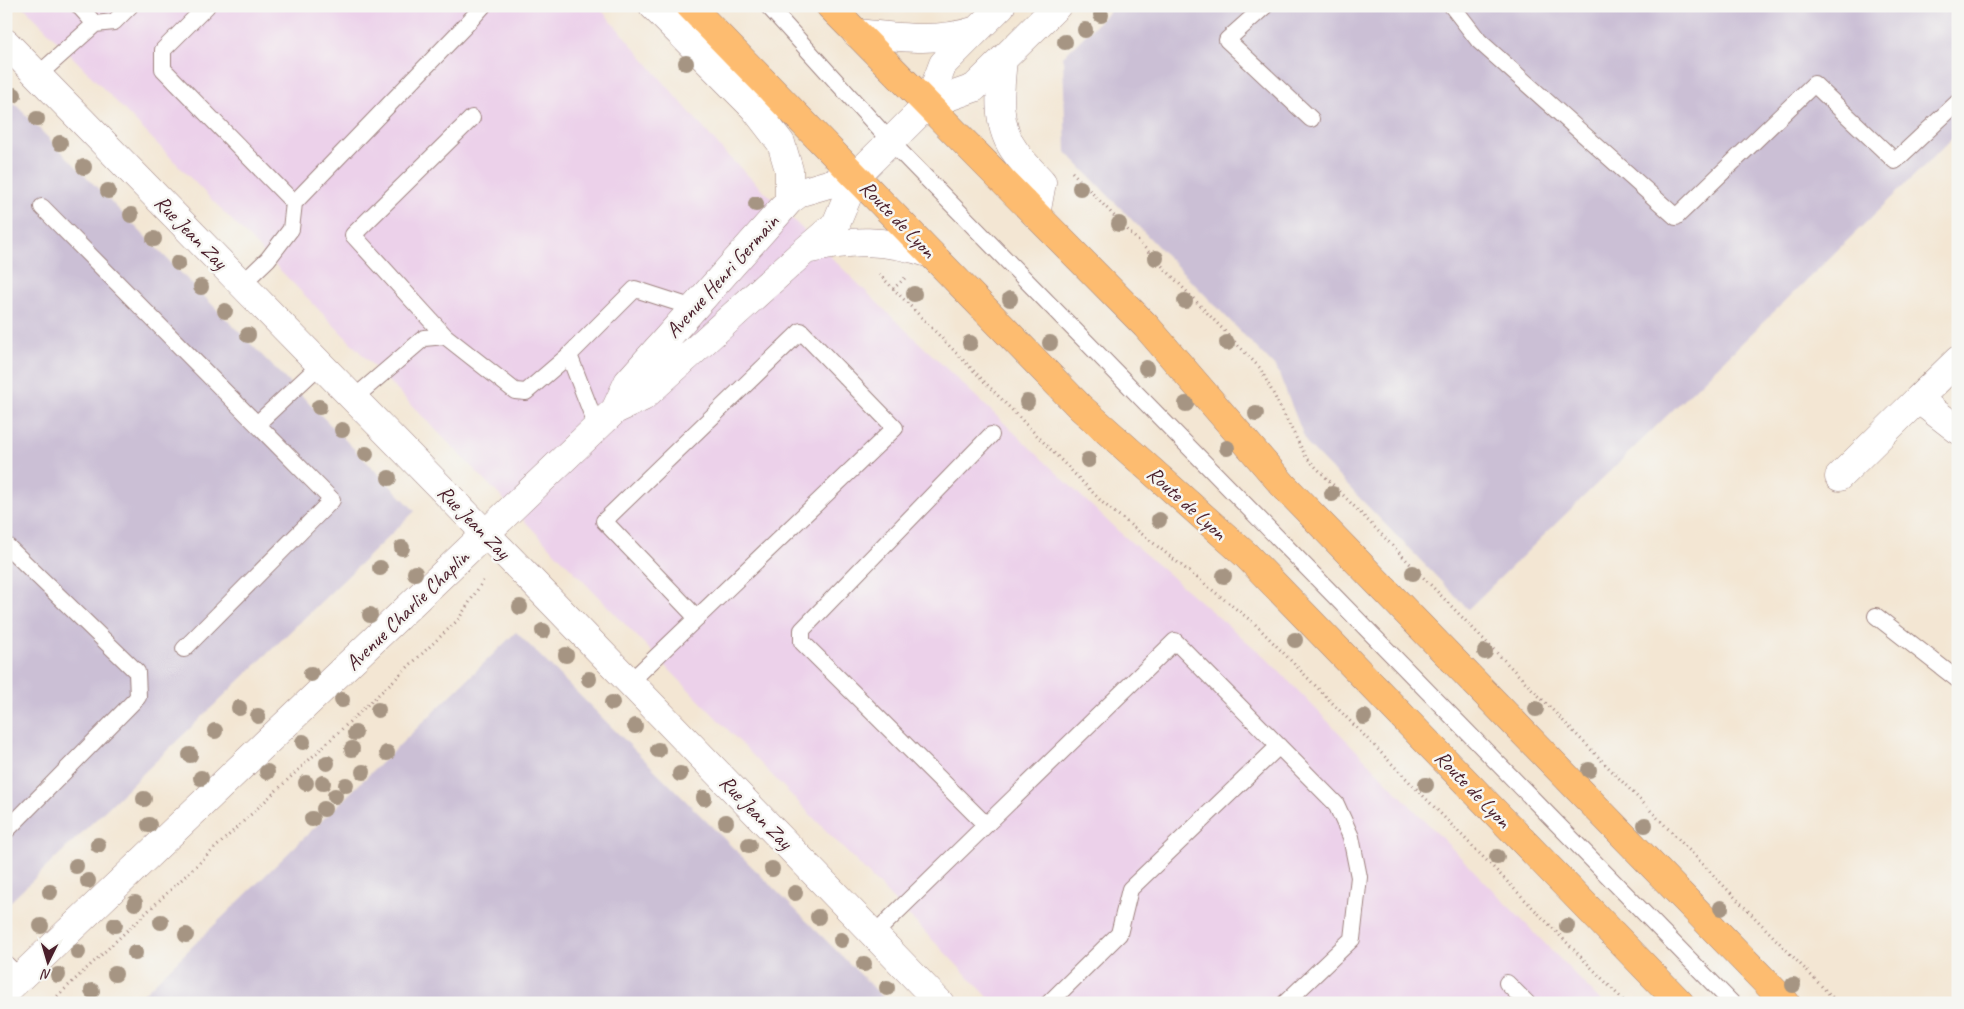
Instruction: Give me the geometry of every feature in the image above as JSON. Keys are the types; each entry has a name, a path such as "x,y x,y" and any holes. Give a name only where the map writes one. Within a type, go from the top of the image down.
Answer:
{"main road":[{"name":"Route de Lyon","path":"690,6 1080,407 1246,555 1680,1003"},
{"path":"830,6 1146,326 1283,484 1786,1003"}],"street":[{"path":"653,6 754,108 781,143 789,170 789,201"},
{"name":"Avenue Henri Germain","path":"486,534 606,419 643,397 836,224 856,176 928,104 943,64 1001,6"},
{"name":"Avenue Henri Germain","path":"928,104 974,88 1057,6"},
{"path":"856,33 920,39 962,35 977,30"},
{"name":"Rue Jean Zay","path":"6,43 354,398 940,1003"},
{"path":"1003,59 999,94 1002,127 1015,152 1042,182 1036,215"},
{"name":"Avenue Henri Germain","path":"606,419 628,382 789,201 800,192 856,176"},
{"path":"805,250 834,243 874,242 904,245 931,254"},
{"path":"1839,477 1958,360"},
{"path":"1918,399 1958,430"},
{"name":"Avenue Charlie Chaplin","path":"11,977 486,534"}],"lane":[{"path":"79,6 95,24"},
{"path":"38,76 95,24 114,22 130,6"},
{"path":"206,6 163,50 163,69 294,202"},
{"path":"242,284 268,259 291,229 294,202 466,26 483,6"},
{"path":"768,6 890,142 1732,1003"},
{"path":"1264,6 1227,40 1311,119"},
{"path":"1452,6 1479,41 1676,217 1814,84 1895,161 1958,102"},
{"path":"472,118 353,235 445,336 515,391 526,392 568,355 635,289 694,308"},
{"path":"42,206 332,500 184,649"},
{"path":"630,682 697,618 894,428 801,331 604,521 697,618"},
{"path":"354,398 424,338 445,336"},
{"path":"568,355 606,419"},
{"path":"257,424 320,364"},
{"path":"986,825 802,642 802,630 991,435"},
{"path":"6,545 137,672 138,697 6,831"},
{"path":"1876,616 1958,680"},
{"path":"874,934 1175,641 1336,804 1351,837 1359,877 1352,939 1285,1003"},
{"path":"1049,1003 1119,934 1130,889 1279,746"},
{"path":"1507,983 1527,1003"}],"path":[{"path":"1068,168 1260,368 1306,457 1838,1003"},
{"path":"852,243 893,290 1103,503 1255,624 1626,1003"},
{"name":"Avenue Charlie Chaplin","path":"50,1003 458,620 485,580 486,534"}],"shaded area":[{"path":"23,6 598,6 725,153 892,317 1117,530 1266,658 1603,1003 994,1003"},
{"path":"1115,6 1958,6 1958,133 1468,609 1307,444 1277,369 1066,152 1063,57"},
{"path":"6,95 415,511 6,906"},
{"path":"516,632 889,1003 134,1003"}]}
